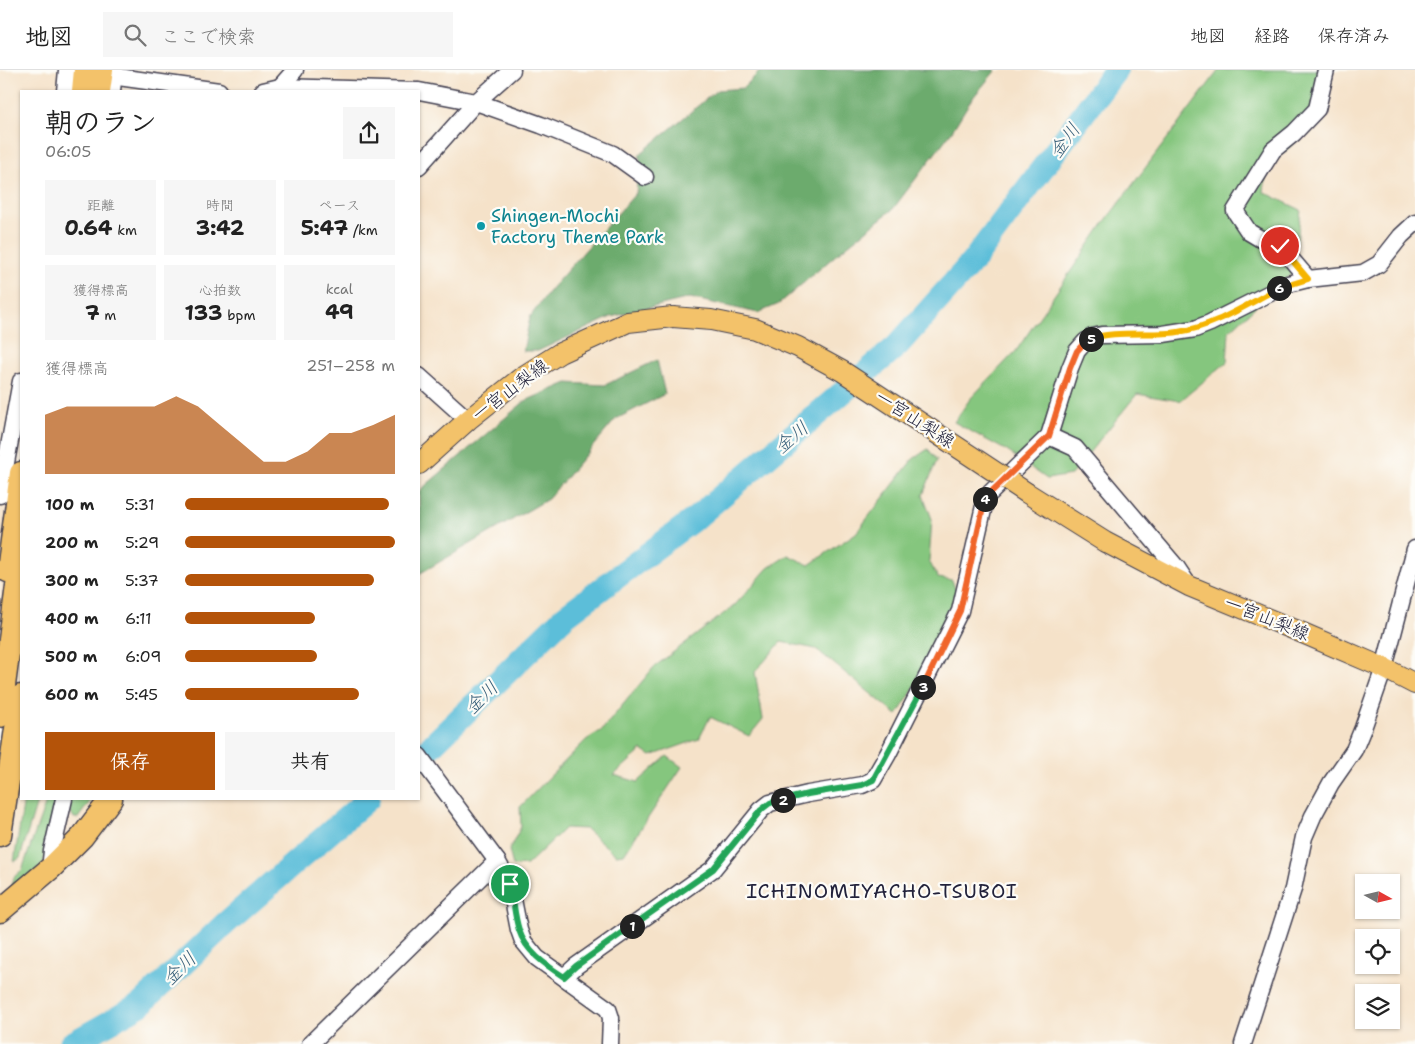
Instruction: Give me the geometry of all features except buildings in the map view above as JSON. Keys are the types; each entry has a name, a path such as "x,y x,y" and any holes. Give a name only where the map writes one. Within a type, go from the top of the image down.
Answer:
{"highway":[{"path":"0,601 7,577 20,480"},
{"path":"0,716 20,563"},
{"path":"0,835 20,703"},
{"path":"0,911 52,867 82,836 110,800"}],"main road":[{"name":"一宮山梨線","path":"420,463 468,420 522,377 560,353 628,322 673,317 711,320 755,329 798,347 842,371 1105,542 1189,586 1384,668 1415,684"}],"street":[{"path":"280,87 295,70"},
{"path":"420,165 476,102 512,70"},
{"path":"1308,279 1280,246 1249,232 1235,211 1273,150 1304,124 1317,109 1326,70"},
{"path":"67,90 94,77 210,90"},
{"path":"267,90 280,87 384,90"},
{"path":"420,91 476,102 613,154 645,177"},
{"path":"564,977 576,966 713,869 761,810 770,803 808,794 862,785 873,780 909,714 960,611 986,497 1049,436 1070,368 1077,351 1085,342 1102,335 1162,334 1195,328 1210,323 1279,288 1308,279 1363,273 1379,264 1401,236 1415,223"},
{"path":"420,377 468,420"},
{"path":"0,494 4,441 20,385"},
{"path":"1049,436 1075,448 1177,568 1189,586"},
{"path":"1243,1044 1293,889 1304,837 1331,783 1354,750 1384,668 1415,549"},
{"path":"420,757 493,856 510,884 523,941 537,958 608,1009 611,1018 610,1044"},
{"path":"52,867 51,860 64,800"},
{"path":"310,1044 493,856"}],"green space":[{"path":"761,70 996,70 971,100 952,131 893,209 779,304 758,313 690,298 611,317 538,351 523,351 530,317 549,291 636,193 640,154 717,90 743,88"},
{"path":"1219,70 1329,70 1310,129 1267,167 1264,192 1301,210 1293,272 1229,331 1227,362 1180,401 1137,394 1071,475 1047,479 1007,451 954,422 970,399 1016,351 1103,224"},
{"path":"657,360 665,394 616,419 548,499 420,573 420,490 525,401 567,383 605,385"},
{"path":"928,449 937,460 923,495 932,519 929,561 938,578 952,580 957,594 914,689 897,715 816,649 781,642 755,672 763,719 749,736 710,717 699,739 651,756 642,750 614,775 638,782 667,756 682,767 624,854 616,855 586,829 565,828 527,865 513,866 509,850 521,827 520,807 586,740 602,730 654,667 735,605 768,568 788,555 809,565 856,533 913,459"},
{"path":"24,800 38,800 20,858 14,862"},
{"path":"47,800 57,800 43,865 9,896 14,877 22,870"},
{"path":"71,800 91,800 78,818 74,818 69,809"}],"waterway":[{"name":"金川","path":"420,757 565,616 697,517 897,346 973,261 1116,70"},
{"name":"金川","path":"71,1044 140,1005 226,923 367,800"}],"place":[{"name":"Shingen-Mochi Factory Theme Park","path":"481,226"}],"district":[{"name":"ICHINOMIYACHO-TSUBOI","path":"882,891"}],"route":[{"path":"510,884 516,918 523,941 537,958 564,977 576,966 713,869 761,810 770,803 808,794 862,785 873,780 952,630 960,611 967,588 975,540 986,497 1049,436 1077,351 1085,342 1102,335 1162,334 1195,328 1210,323 1288,284 1308,279 1280,246"}]}
